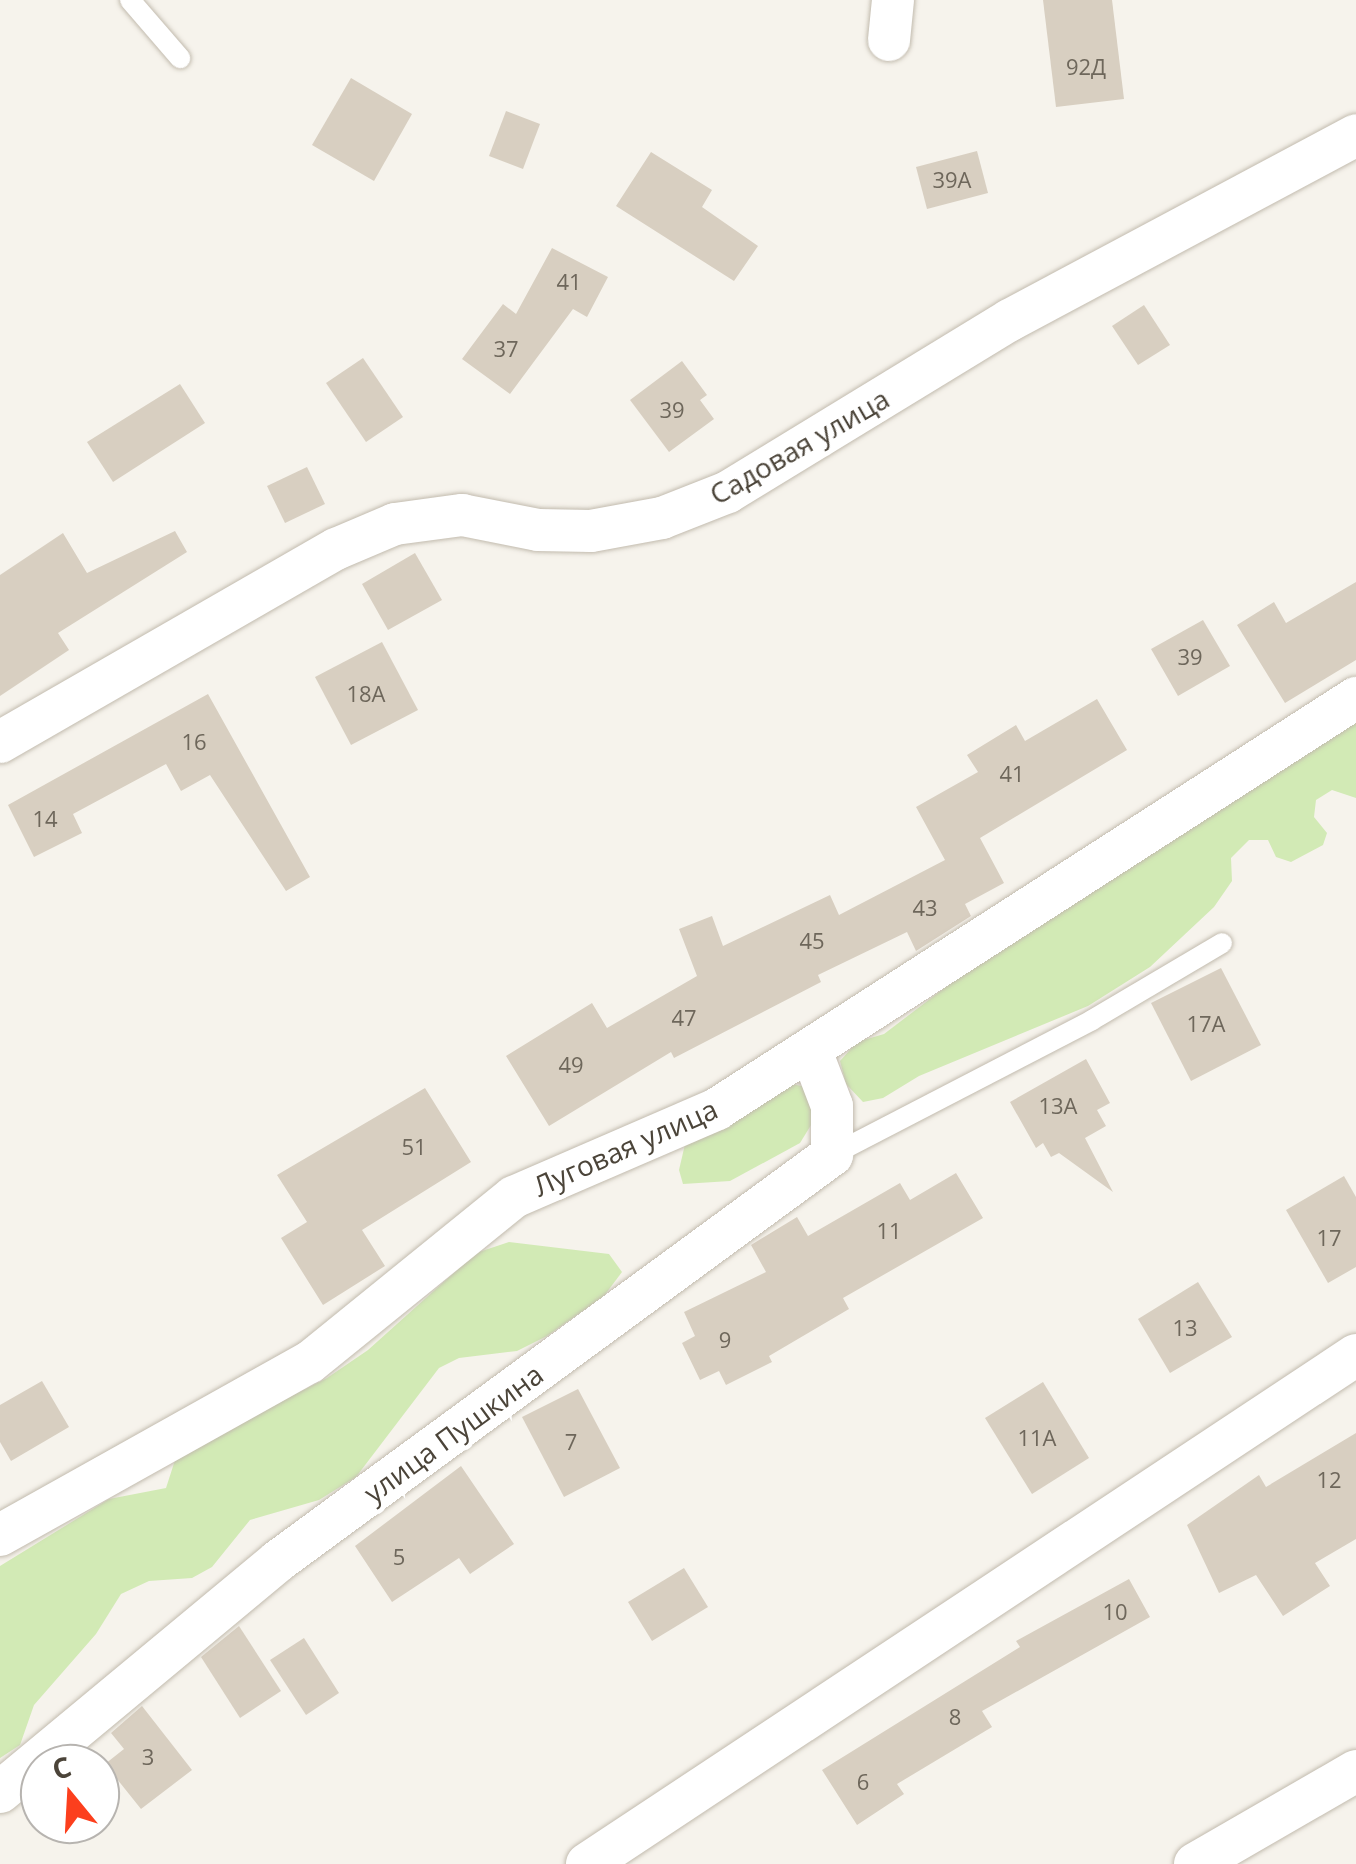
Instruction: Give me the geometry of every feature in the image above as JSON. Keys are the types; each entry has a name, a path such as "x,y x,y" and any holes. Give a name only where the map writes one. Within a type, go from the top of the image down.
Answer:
{"street":[{"name":"Садовая улица","path":"0,742 336,549 395,524 462,516 538,530 591,530 662,518 728,492 1010,320 1356,135"},
{"name":"Луговая улица","path":"0,1536 310,1362 514,1196 717,1108 1356,698"},
{"path":"811,1051 832,1106 832,1155"},
{"name":"улица Пушкина","path":"0,1792 278,1562 832,1155"},
{"path":"587,1864 1356,1356"},
{"path":"1195,1864 1356,1771"}],"lane":[{"path":"130,0 180,58"},
{"path":"832,1155 1092,1020 1222,943"}],"green space":[{"path":"1356,718 1356,798 1332,790 1316,800 1314,817 1327,833 1323,845 1291,862 1276,857 1268,840 1249,840 1231,858 1232,881 1214,907 1150,967 1088,1006 919,1076 883,1098 863,1102 846,1084 840,1061 857,1042 884,1034 976,964"},
{"path":"787,1083 811,1088 816,1117 800,1143 730,1181 683,1184 679,1170 686,1140"},
{"path":"509,1242 609,1254 622,1272 604,1296 547,1336 517,1351 459,1358 439,1368 356,1477 319,1500 250,1520 212,1567 192,1578 149,1581 121,1594 96,1634 34,1705 20,1745 0,1758 0,1566 109,1499 166,1488 177,1454 327,1378 368,1350 476,1253"}],"building":[{"path":"1043,0 1112,0 1124,99 1056,107"},
{"path":"351,78 412,114 374,181 312,145"},
{"path":"506,111 540,124 523,169 489,156"},
{"path":"977,151 988,193 927,209 916,167"},
{"path":"651,152 712,190 702,207 758,246 734,281 616,206"},
{"path":"552,248 608,277 587,317 573,309 510,394 462,359 503,304 516,314"},
{"path":"1144,305 1170,345 1138,365 1112,326"},
{"path":"363,358 403,417 366,442 326,383"},
{"path":"682,361 707,395 700,400 714,419 669,452 630,400"},
{"path":"180,384 205,423 113,482 87,442"},
{"path":"307,467 325,504 285,523 267,486"},
{"path":"175,531 187,552 58,633 69,650 0,696 0,575 63,533 87,573"},
{"path":"415,553 442,600 388,630 362,584"},
{"path":"1356,582 1356,660 1285,703 1237,625 1274,602 1286,623"},
{"path":"1203,620 1230,666 1178,696 1151,649"},
{"path":"382,642 418,710 351,745 315,677"},
{"path":"208,694 310,877 286,891 210,775 181,791 166,764 73,814 82,833 34,857 8,805"},
{"path":"1097,699 1127,750 980,838 1004,883 965,904 971,916 916,951 907,932 818,975 821,982 674,1058 671,1052 549,1126 506,1056 592,1003 607,1028 697,976 679,929 712,916 723,946 830,895 839,915 945,860 916,807 978,772 967,755 1016,725 1025,741"},
{"path":"1221,968 1261,1045 1191,1081 1151,1003"},
{"path":"1086,1059 1110,1103 1097,1110 1106,1126 1085,1138 1113,1192 1059,1153 1051,1157 1043,1143 1036,1148 1010,1102"},
{"path":"425,1088 471,1162 362,1230 385,1266 323,1305 281,1238 307,1222 277,1175"},
{"path":"956,1173 983,1218 843,1298 849,1309 769,1356 772,1362 726,1385 719,1371 700,1380 682,1343 695,1336 684,1312 766,1272 751,1245 797,1217 808,1236 900,1183 910,1200"},
{"path":"1344,1176 1356,1197 1356,1267 1328,1283 1286,1210"},
{"path":"1198,1282 1232,1337 1170,1373 1138,1319"},
{"path":"42,1381 69,1427 11,1461 0,1442 0,1405"},
{"path":"1043,1382 1089,1458 1032,1494 985,1418"},
{"path":"578,1389 620,1468 564,1497 522,1417"},
{"path":"1356,1433 1356,1539 1315,1563 1330,1586 1283,1616 1256,1575 1219,1593 1187,1525 1259,1475 1266,1487"},
{"path":"461,1466 514,1544 470,1574 459,1558 392,1602 355,1546"},
{"path":"684,1568 708,1607 652,1641 628,1602"},
{"path":"1129,1579 1150,1617 982,1711 992,1727 897,1784 904,1794 857,1825 822,1770 1020,1647 1016,1641"},
{"path":"239,1626 281,1691 240,1718 201,1657"},
{"path":"304,1638 339,1693 306,1715 270,1660"},
{"path":"142,1706 192,1770 141,1809 120,1783 120,1752 124,1749 111,1733"}]}
